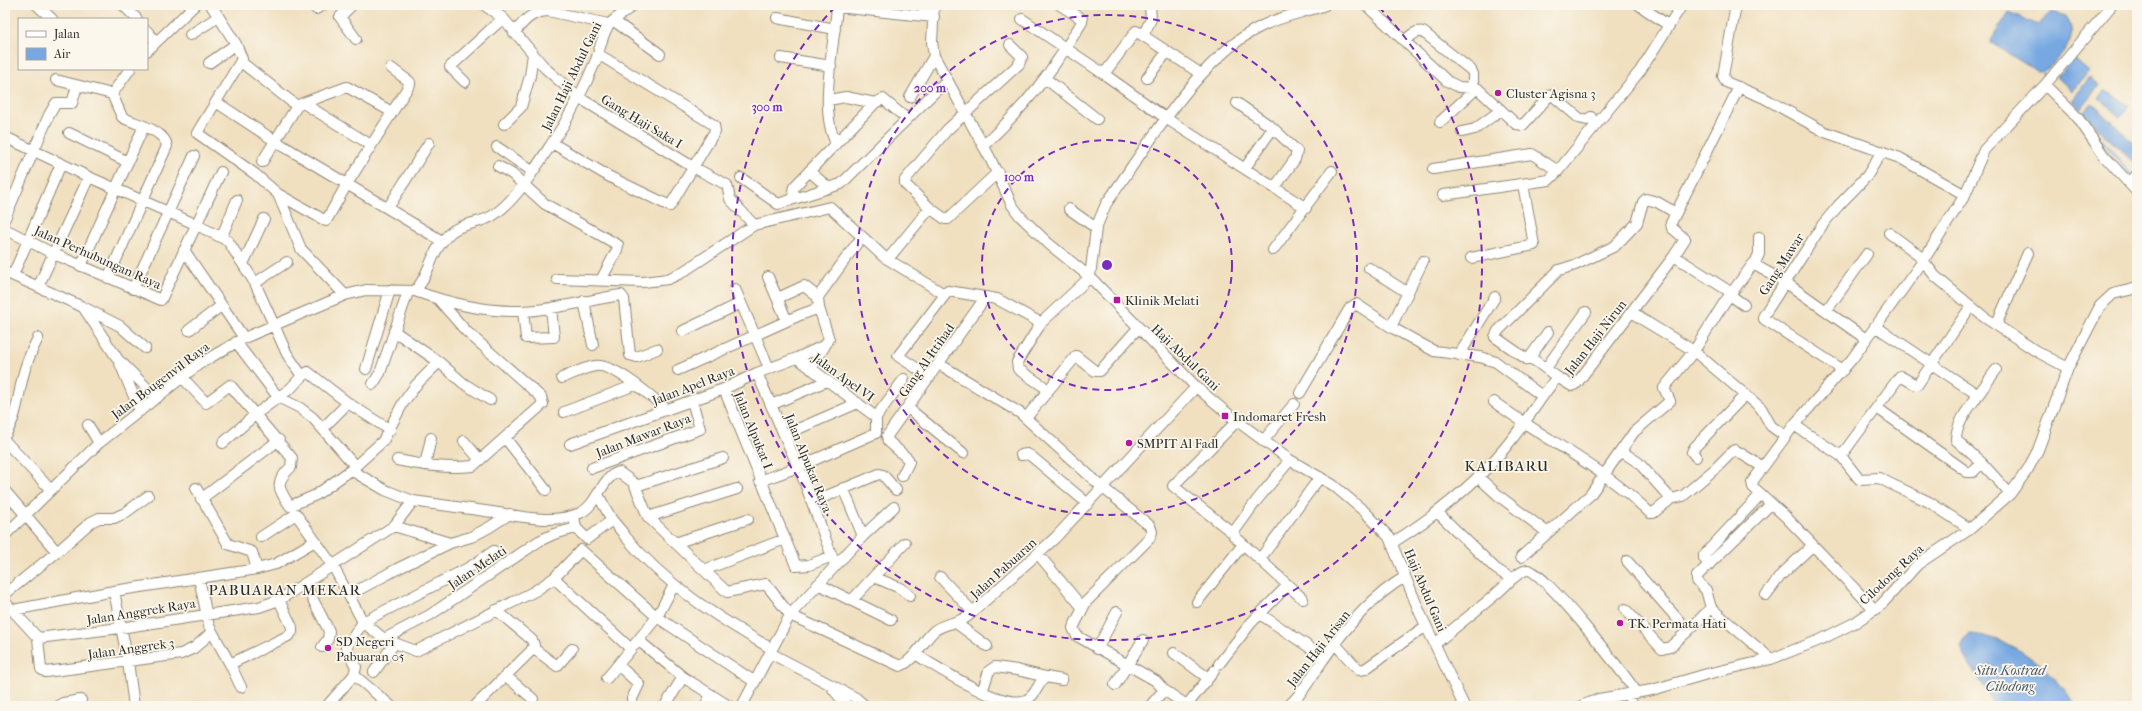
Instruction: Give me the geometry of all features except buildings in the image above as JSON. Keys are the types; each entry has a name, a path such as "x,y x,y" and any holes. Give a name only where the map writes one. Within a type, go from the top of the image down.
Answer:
{"street":[{"path":"37,5 51,18"},
{"path":"123,5 136,18"},
{"path":"148,50 195,5"},
{"path":"211,5 242,56 241,62 197,133 255,174 278,194 326,221 410,82 391,68"},
{"path":"352,5 340,17 356,39"},
{"name":"Gang Haji Saka I","path":"484,5 503,18 514,33 552,75 578,97 693,167 727,185 730,199 754,225"},
{"name":"Jalan Haji Abdul Gani","path":"373,384 380,373 394,331 411,292 421,285 434,252 450,233 463,226 492,216 500,210 522,185 552,143 578,97 611,23 633,5"},
{"path":"924,5 929,17"},
{"path":"929,17 934,5"},
{"path":"983,146 1013,117 1046,79 1082,22 1082,19 1060,5"},
{"path":"1143,36 1151,19 1150,5"},
{"path":"1043,386 1016,367 1017,362 1041,323 1090,277 1096,228 1106,204 1167,119 1201,74 1242,40 1264,25 1325,5"},
{"path":"1366,5 1447,82 1459,87 1475,87"},
{"path":"1639,5 1668,25"},
{"path":"1443,195 1549,180 1640,71 1682,5"},
{"path":"1736,5 1723,79 1726,82 1786,109 1815,128 1900,158 1965,195"},
{"path":"1875,610 1752,484 1785,436 1843,370 1923,261 1965,195 1984,150 2045,85 2112,5"},
{"path":"836,143 830,130 828,100 837,6 929,17"},
{"path":"514,33 530,15 547,8 611,23 660,54"},
{"path":"190,35 218,17"},
{"name":"Haji Abdul Gani","path":"929,17 934,56 946,81 998,172 1012,205 1020,216 1050,244 1090,277 1196,387 1237,421 1290,460 1320,477 1365,512 1380,526 1392,543 1426,626 1464,706"},
{"path":"465,82 450,67 503,18"},
{"path":"777,18 835,29"},
{"path":"1022,19 1104,74 1167,119 1306,208"},
{"path":"1104,74 1133,32 1137,31 1201,74"},
{"path":"1404,41 1415,33 1420,31 1423,32 1471,70 1475,87 1516,124 1523,125 1549,96 1552,95 1579,118 1587,120 1590,117"},
{"path":"148,32 156,42"},
{"path":"209,63 236,44"},
{"path":"998,172 948,219 945,219 930,208 909,190 905,184 905,180 947,130 965,112 1014,70 1022,60 1022,57 1010,45"},
{"path":"1147,78 1167,52"},
{"path":"504,124 521,107 530,76 533,54"},
{"path":"552,143 610,177 670,206 715,131 714,125 598,54"},
{"path":"910,97 934,56"},
{"path":"781,58 831,66"},
{"path":"241,62 300,104 371,145"},
{"path":"112,94 129,70"},
{"path":"1046,79 1097,119"},
{"path":"56,80 112,94"},
{"path":"741,178 778,204 843,182 946,81"},
{"path":"2045,85 2078,118 2104,156 2133,179 2137,192"},
{"path":"5,218 33,150 55,105 60,102 72,103 77,86"},
{"path":"262,162 300,104 347,87 392,112"},
{"path":"1440,122 1475,87"},
{"name":"Jalan Haji Nirun","path":"1392,543 1437,512 1478,477 1494,461 1524,424 1542,396 1557,377 1572,386 1577,384 1674,256 1685,239 1670,225 1739,87"},
{"path":"108,278 166,146 163,139 144,126 122,117 112,94"},
{"path":"828,100 846,97 875,103"},
{"path":"796,198 793,191 794,187 875,103 883,99 907,119"},
{"path":"216,102 275,141 442,241"},
{"path":"1236,103 1273,128 1298,151 1295,159 1275,187"},
{"path":"1462,132 1475,129 1501,110"},
{"path":"81,266 144,126"},
{"path":"1245,168 1273,128"},
{"path":"69,133 128,162"},
{"path":"6,140 33,150 115,189 222,236 230,243 255,284 287,354 302,376"},
{"path":"388,208 429,143"},
{"path":"497,147 532,171"},
{"name":"Gang Mawar","path":"1843,370 1764,320 1767,309 1823,224 1838,206 1868,176 1882,151"},
{"path":"1433,169 1532,154 1558,171"},
{"path":"133,288 194,156"},
{"path":"61,164 29,241 9,274 83,307 120,326 144,348"},
{"path":"498,166 512,174 522,185 546,204 618,245 617,250 601,280"},
{"path":"809,171 829,188"},
{"path":"1273,250 1306,208 1332,171"},
{"name":"Jalan Perhubungan Raya","path":"5,228 54,254 108,278 162,299 220,172"},
{"path":"38,287 89,177"},
{"path":"1471,258 1534,245 1523,184"},
{"path":"278,194 301,248 345,296"},
{"path":"1557,377 1534,360 1528,360 1495,337 1498,331 1559,270 1615,246 1637,223 1646,198 1657,202 1676,213"},
{"path":"222,236 237,200"},
{"path":"558,280 643,282 668,278 682,273 754,225 830,207 852,229 888,259 944,294"},
{"path":"888,259 930,208"},
{"path":"1069,209 1096,228"},
{"path":"243,264 264,219"},
{"path":"1890,233 1919,255 1935,276 1996,325 2068,368"},
{"path":"1521,557 1590,495 1603,474 1634,432 1670,401 1664,388 1694,351 1731,294 1755,263 1759,254 1759,237"},
{"path":"811,369 823,346 829,339 819,308 818,297 857,243"},
{"path":"184,250 221,306 240,340 278,397 305,411 323,428 353,468 385,490 413,501 510,514 533,519 574,516 583,512 616,474"},
{"path":"1996,325 2028,253"},
{"path":"1826,311 1867,254"},
{"path":"1674,256 1731,294 1744,306"},
{"path":"1391,327 1422,261"},
{"path":"255,284 287,262"},
{"path":"1755,263 1785,282 1866,339"},
{"path":"1369,268 1408,293"},
{"path":"768,277 787,321"},
{"path":"778,298 804,286 818,297"},
{"name":"Cilodong Raya","path":"1581,706 1606,702 1771,659 1820,640 1856,622 1875,610 1923,560 1970,529 2010,494 2028,469 2038,450 2068,368 2100,306 2107,298 2123,290 2137,288"},
{"path":"735,289 769,368"},
{"name":"Jalan Bougenvil Raya","path":"5,535 50,489 99,443 199,364 240,340 345,296 366,290 411,292 493,310 506,311 551,308 621,295 624,299 630,355 637,357 656,350"},
{"path":"366,369 390,290"},
{"path":"930,377 898,356 944,294 950,290 985,298 997,299 1041,323"},
{"path":"1459,355 1495,297"},
{"name":"Gang Al-Ittihad","path":"902,476 909,462 908,459 888,440 887,436 985,298"},
{"path":"397,460 425,465 458,468 473,466 541,408 543,404 542,398 466,331 438,299"},
{"path":"584,301 593,345"},
{"path":"683,331 741,303"},
{"path":"1300,393 1353,305 1356,304 1391,327 1434,351 1480,357 1496,362 1542,396"},
{"path":"189,330 221,306"},
{"path":"1842,456 1900,376 1917,385 1971,306"},
{"path":"83,307 119,361 140,411"},
{"path":"523,311 526,338 554,337 551,308"},
{"path":"678,370 819,308"},
{"path":"1632,311 1640,318 1694,351 1761,408 1771,426 1785,436"},
{"path":"1546,368 1586,312"},
{"path":"1875,326 1978,394"},
{"path":"1026,418 1076,356 1095,371 1100,371 1138,328"},
{"path":"394,331 439,362 463,383 490,400"},
{"path":"1528,360 1548,332"},
{"path":"7,429 19,400 23,374 38,338"},
{"name":"Jalan Apel Raya","path":"570,444 724,389 757,373 797,358 823,346"},
{"name":"Jalan Apel VI","path":"797,358 876,417"},
{"path":"119,361 157,398"},
{"path":"182,378 206,403 214,400 230,386 279,440 292,458 291,467 281,477 279,482 281,492 290,506 316,495 353,468 383,441 403,403 416,385 439,362"},
{"path":"939,364 1026,418 1102,487 1146,521 1150,526 1152,532 1149,539 1082,607 1073,628 1074,632 1097,649 1156,681 1164,690 1188,705 1260,614 1288,585"},
{"path":"562,378 596,366 614,371 666,409"},
{"path":"1996,370 1978,394 1959,424 1956,432 1956,440 1982,463 2010,494"},
{"path":"223,443 256,414 291,388 308,372 348,403 390,430"},
{"name":"Jalan Alpukat Raya","path":"757,373 798,468 834,560"},
{"path":"876,417 904,379"},
{"path":"771,405 827,381"},
{"path":"564,412 635,385"},
{"name":"Jalan Pabuaran","path":"790,615 900,666 906,664 938,628 956,623 973,612 1038,554 1088,504 1102,487 1196,387"},
{"name":"Jalan Alpukat I","path":"724,389 760,481 796,566 834,560"},
{"path":"1696,457 1692,452 1694,448 1745,395"},
{"name":"Jalan Mawar Raya","path":"592,468 700,429 692,401"},
{"path":"1494,402 1524,424 1623,488 1650,513 1654,513 1671,499 1683,496 1735,450 1763,467"},
{"path":"323,428 348,403"},
{"path":"784,435 858,403"},
{"path":"1264,441 1294,404"},
{"path":"908,408 963,453"},
{"path":"1877,408 1967,472 1973,472 1982,463"},
{"name":"Jalan Alpukat I","path":"760,481 798,468 876,433 876,417"},
{"path":"1237,421 1173,486 1233,533 1234,536 1302,599"},
{"path":"88,425 99,443"},
{"path":"1794,425 1842,456 1859,479 1879,478 1929,502 1970,529"},
{"path":"425,465 431,438"},
{"path":"506,439 546,490"},
{"path":"201,499 279,440"},
{"path":"5,441 50,489"},
{"path":"464,441 480,460"},
{"path":"1621,451 1639,463 1671,499"},
{"path":"1021,456 1026,454 1031,456 1088,504"},
{"path":"636,486 723,458"},
{"path":"614,460 616,474"},
{"path":"1233,533 1257,500 1290,460"},
{"path":"616,474 634,483 648,517 727,592 766,584 790,615"},
{"path":"812,502 842,488 879,474 883,475 896,490"},
{"path":"1260,559 1320,477"},
{"path":"1478,477 1499,496 1548,533"},
{"path":"196,488 228,544 252,552 256,569"},
{"path":"842,488 863,536"},
{"path":"648,517 737,489"},
{"path":"5,491 57,552"},
{"path":"1709,565 1704,558 1704,555 1761,494"},
{"path":"598,495 612,520 638,552 674,585 716,617 771,651 856,698 866,706"},
{"path":"5,594 91,522 99,518 114,518 125,513 148,496"},
{"name":"Jalan Anggrek Raya","path":"38,638 120,628 259,607 279,600 394,526 413,501"},
{"path":"1771,504 1697,576 1697,581 1706,590 1711,608 1771,659"},
{"path":"742,706 790,615 818,584 834,560 863,536 894,507"},
{"path":"1437,512 1496,569 1512,579"},
{"path":"261,537 296,514 333,566 363,622 384,639 394,644 419,651 535,591 554,578 581,550 657,617 756,682"},
{"path":"349,595 450,543 471,537 510,514"},
{"path":"574,516 576,528 587,539 612,520"},
{"path":"675,543 748,519"},
{"path":"394,526 450,543"},
{"name":"Jalan Melati","path":"384,639 430,615 539,541 554,534 576,528"},
{"path":"704,570 785,539"},
{"path":"13,610 256,569 276,564 315,540"},
{"path":"852,600 906,543"},
{"path":"1197,602 1241,547 1242,543"},
{"path":"1766,595 1781,575 1813,545"},
{"path":"332,704 354,675 356,667 346,651 346,648 363,622 470,567 494,551"},
{"path":"1038,554 1082,607"},
{"path":"1627,561 1688,631"},
{"path":"1435,644 1512,579 1527,570 1537,573 1615,662 1632,694 1633,706"},
{"path":"874,576 900,588 910,596"},
{"path":"940,577 973,612"},
{"name":"Jalan Haji Arisan","path":"1290,705 1335,644 1382,592 1405,577"},
{"path":"199,578 211,633 230,664 241,687"},
{"path":"554,578 631,649"},
{"path":"305,584 329,631 328,639 322,647"},
{"path":"818,584 892,620"},
{"path":"607,678 657,617 674,585"},
{"path":"114,592 128,662 134,706"},
{"path":"230,664 288,636 292,632 292,627 279,600"},
{"path":"5,602 38,638"},
{"path":"1626,609 1662,649 1670,647 1711,608"},
{"path":"496,610 532,640 533,648 557,666 572,649"},
{"path":"1097,649 1117,612"},
{"path":"1260,614 1309,647 1323,660"},
{"path":"956,623 987,646"},
{"path":"1335,644 1359,670 1365,669 1426,626"},
{"name":"Jalan Anggrek 3","path":"38,638 41,669 46,672 128,662 188,652 211,633"},
{"path":"638,640 683,677 729,706"},
{"path":"1115,685 1143,640"},
{"path":"374,672 394,644"},
{"path":"475,706 533,648"},
{"path":"1174,653 1214,671"},
{"path":"915,654 982,692 1006,700 1022,701 1034,694 1046,677"},
{"path":"618,665 640,684 632,699"},
{"path":"982,692 989,671 994,667 1017,670 1062,680"},
{"path":"354,675 391,706"},
{"path":"506,676 533,699"},
{"path":"665,706 683,677"},
{"path":"829,684 848,706"},
{"path":"1150,706 1164,690"},
{"path":"704,706 711,696"},
{"path":"57,706 63,703 81,700"}],"water":[{"path":"2009,12 2038,25 2052,12 2066,16 2071,29 2070,40 2065,50 2048,68 2038,72 1990,42"},
{"path":"2074,59 2089,72 2072,91 2057,77"},
{"path":"2089,78 2099,85 2081,109 2072,101"},
{"path":"2105,90 2129,106 2120,117 2098,98"},
{"path":"2092,103 2137,146 2136,165 2083,113"},
{"name":"Situ Kostrad Cilodong","path":"1970,634 1985,636 2000,641 2015,648 2030,658 2057,681 2075,706 1993,706 1987,691 1964,655 1961,647 1965,639"}],"waterway":[{"path":"2042,72 2045,79"},
{"path":"2089,125 2132,176"}],"place":[{"name":"Cluster Agisna 3","path":"1498,93"},
{"name":"Klinik Melati","path":"1117,300"},
{"name":"Indomaret Fresh","path":"1225,416"},
{"name":"SMPIT Al Fadl","path":"1129,443"},
{"name":"TK. Permata Hati","path":"1620,623"},
{"name":"SD Negeri Pabuaran 05","path":"328,648"}],"district":[{"name":"KALIBARU","path":"1507,466"},
{"name":"PABUARAN MEKAR","path":"285,590"}]}
